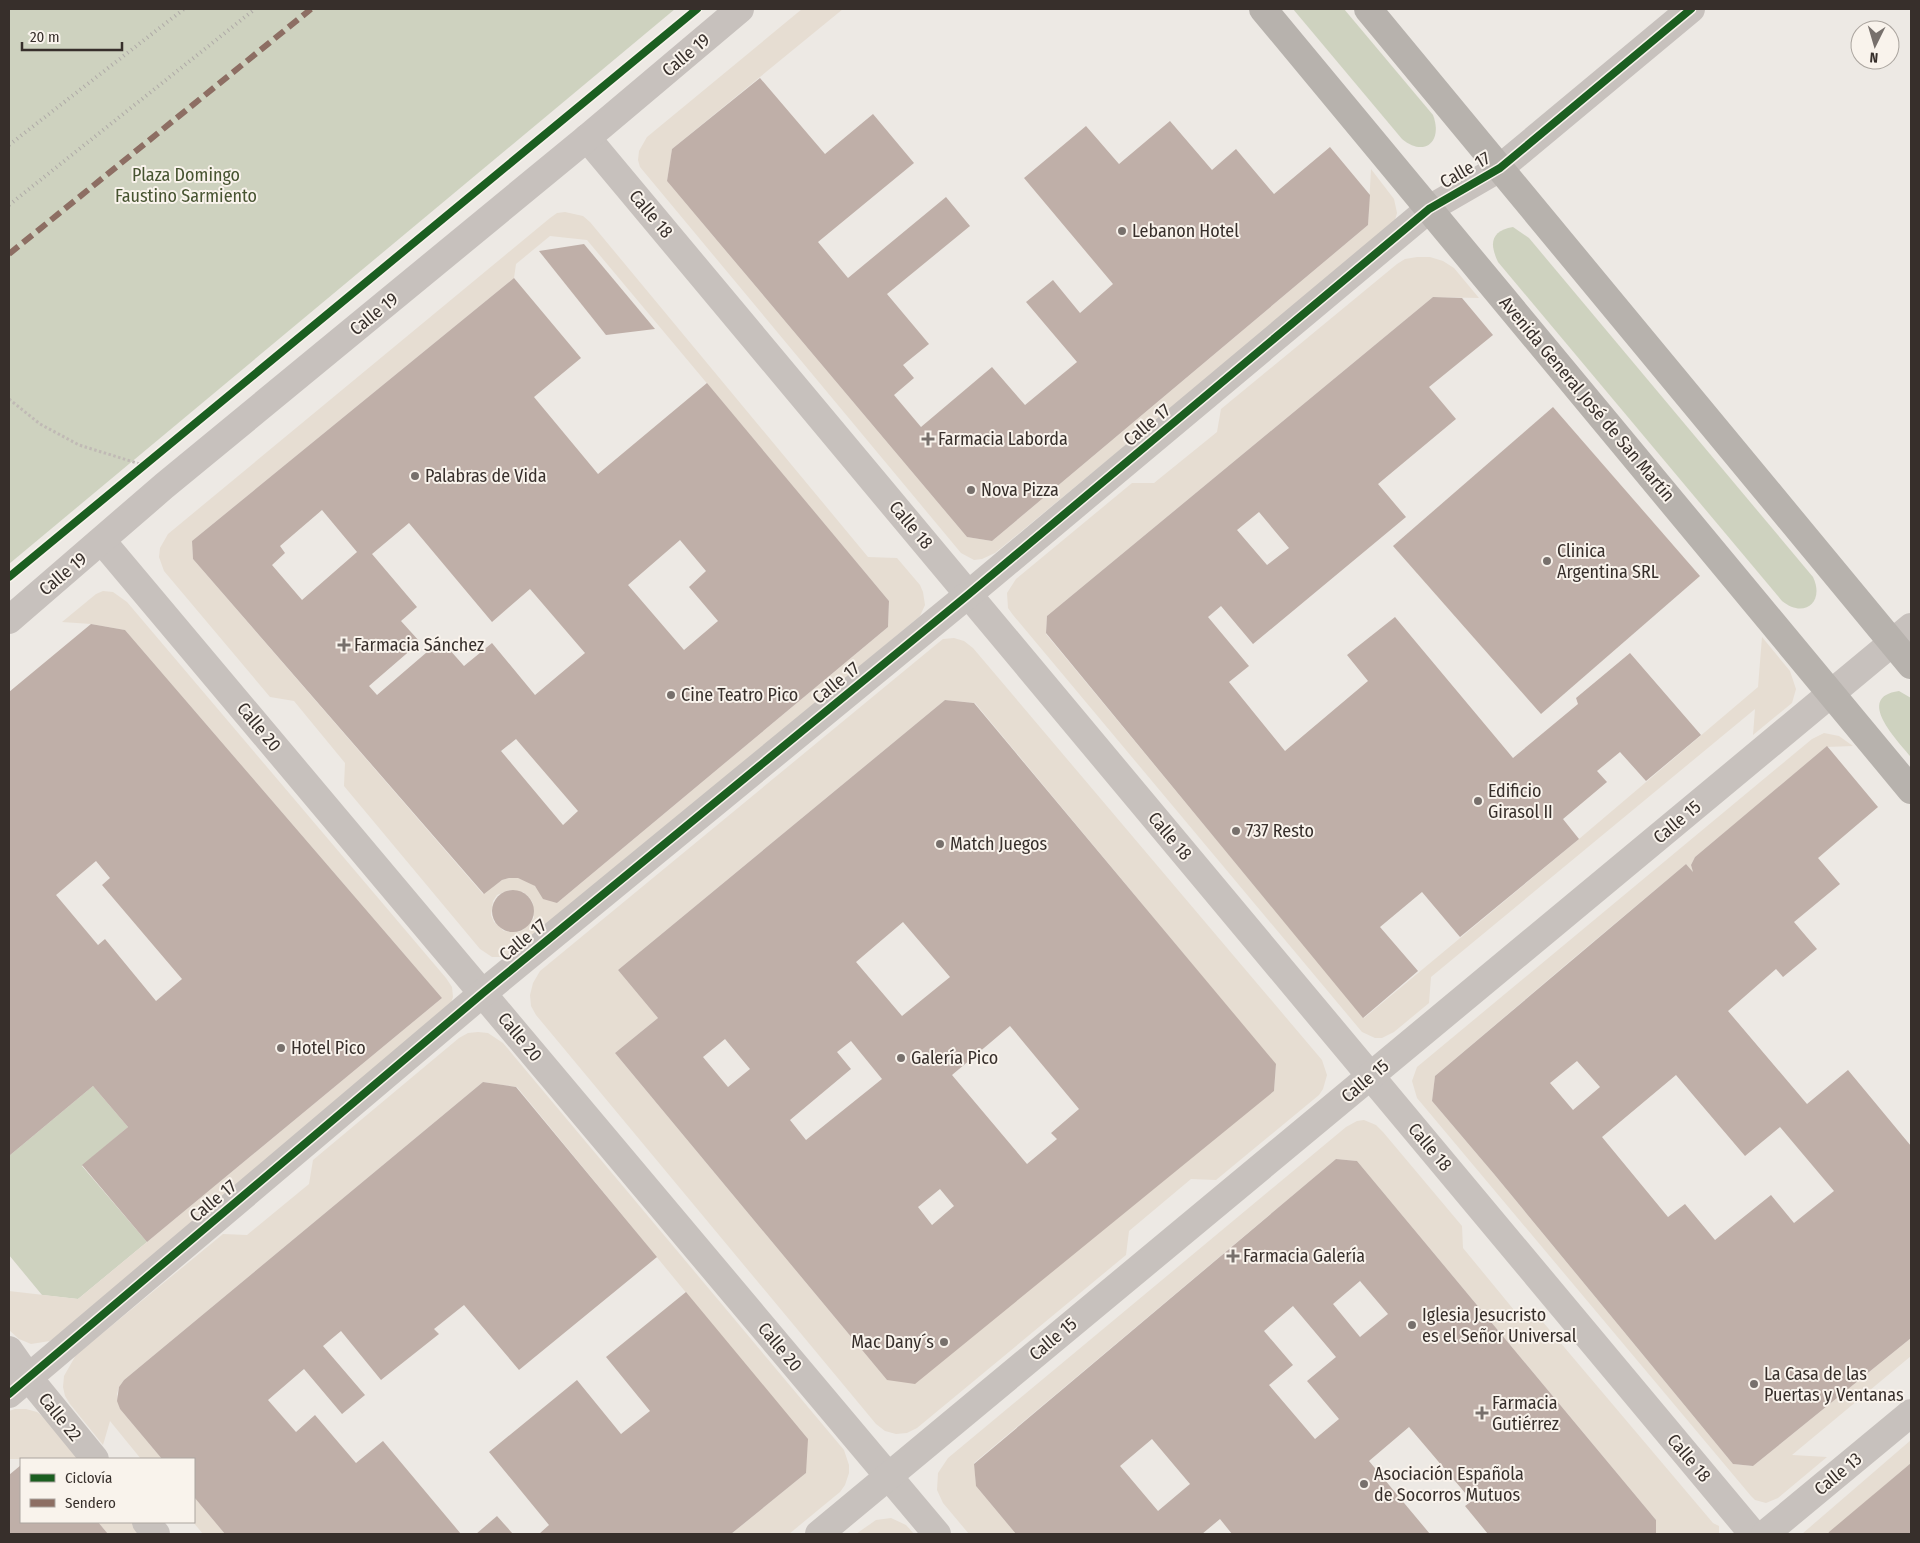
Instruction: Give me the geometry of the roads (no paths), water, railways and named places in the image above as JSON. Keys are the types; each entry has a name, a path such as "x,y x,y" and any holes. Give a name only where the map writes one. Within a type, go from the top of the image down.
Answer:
{"main road":[{"name":"Avenida General José de San Martín","path":"1263,9 1911,790"},
{"path":"1368,9 1500,168 1902,635 1911,665"}],"street":[{"name":"Calle 19","path":"9,620 164,486 587,138 740,9"},
{"name":"Calle 17","path":"18,1386 483,993 968,594 1429,209 1500,168 1692,9"},
{"name":"Calle 18","path":"587,138 1753,1534"},
{"name":"Calle 20","path":"102,541 937,1534"},
{"name":"Calle 15","path":"819,1534 1902,635"},
{"name":"Calle 22","path":"9,1350 18,1386 94,1458"},
{"name":"Calle 13","path":"1765,1534 1911,1413"},
{"path":"147,1523 156,1534"}],"railway":[{"path":"9,145 184,9"},
{"path":"9,205 255,9"}],"place":[{"name":"Lebanon Hotel","path":"1122,231"},
{"name":"Farmacia Laborda","path":"928,439"},
{"name":"Palabras de Vida","path":"415,476"},
{"name":"Nova Pizza","path":"971,490"},
{"name":"Clinica Argentina SRL","path":"1547,561"},
{"name":"Farmacia Sánchez","path":"344,645"},
{"name":"Cine Teatro Pico","path":"671,695"},
{"name":"Edificio Girasol II","path":"1478,801"},
{"name":"737 Resto","path":"1236,831"},
{"name":"Match Juegos","path":"940,844"},
{"name":"Hotel Pico","path":"281,1048"},
{"name":"Galería Pico","path":"901,1058"},
{"name":"Farmacia Galería","path":"1233,1256"},
{"name":"Iglesia Jesucristo es el Señor Universal","path":"1412,1325"},
{"name":"Mac Dany´s","path":"944,1342"},
{"name":"La Casa de las Puertas y Ventanas","path":"1754,1384"},
{"name":"Farmacia Gutiérrez","path":"1482,1413"},
{"name":"Asociación Española de Socorros Mutuos","path":"1364,1484"}],"park label":[{"name":"Plaza Domingo Faustino Sarmiento","path":"186,185"}]}
